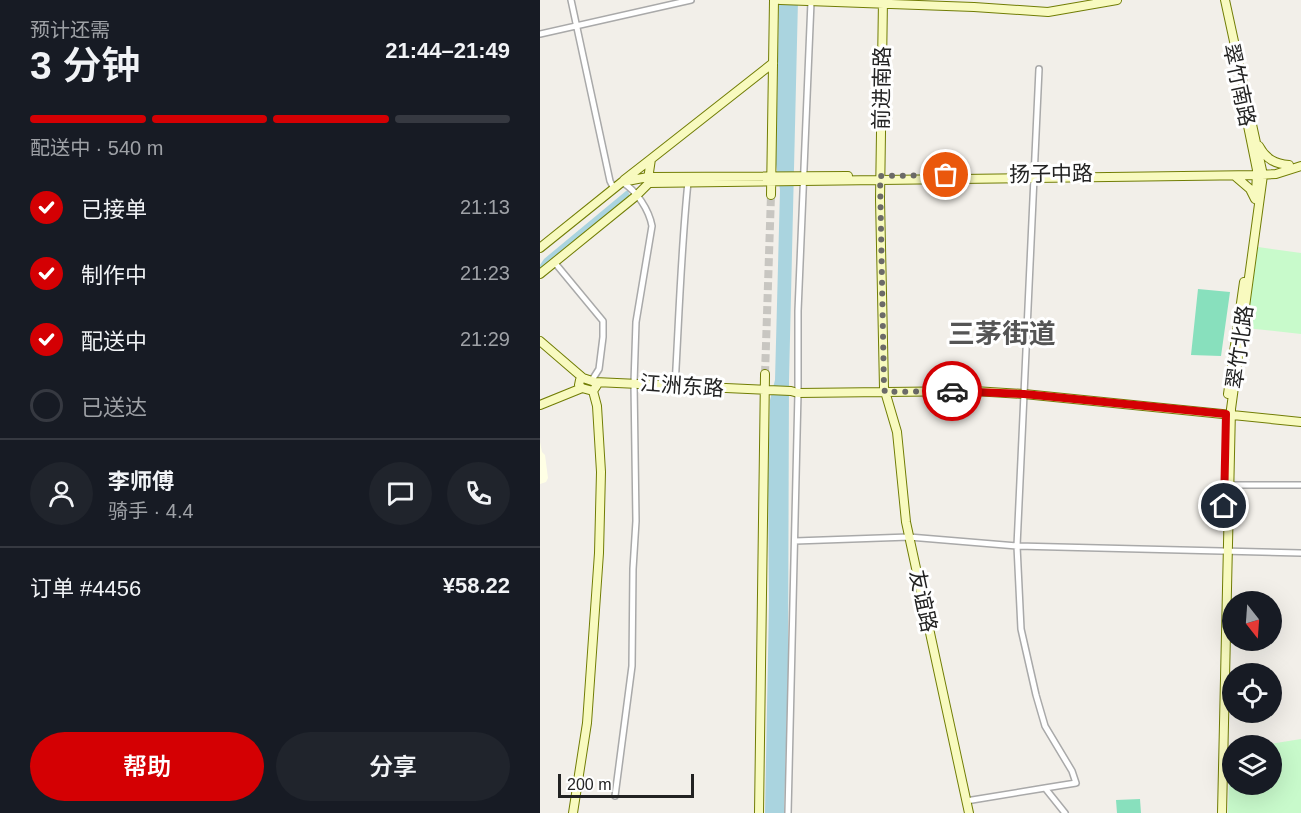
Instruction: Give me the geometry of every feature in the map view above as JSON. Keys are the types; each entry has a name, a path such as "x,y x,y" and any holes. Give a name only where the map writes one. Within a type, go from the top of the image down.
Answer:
{"main road":[{"path":"771,195 774,0"},
{"path":"780,0 883,2 1048,12 1117,0"},
{"name":"翠竹南路","path":"1222,0 1257,142 1260,172"},
{"name":"翠竹南路","path":"1222,0 1260,172"},
{"name":"前进南路","path":"883,2 880,178 885,390"},
{"path":"540,248 773,63"},
{"path":"1257,142 1262,151 1277,164 1289,165"},
{"path":"540,274 636,196 648,180 651,159"},
{"name":"扬子中路","path":"1035,176 1235,176 1301,161"},
{"name":"扬子中路","path":"773,178 1260,172 1275,174 1301,166"},
{"name":"翠竹北路","path":"1217,813 1229,412 1260,172"},
{"name":"翠竹北路","path":"1222,813 1229,412 1260,172"},
{"path":"1235,176 1250,189 1256,204"},
{"path":"622,182 773,178"},
{"path":"648,180 688,182 773,178"},
{"path":"540,341 582,382"},
{"path":"540,346 593,391 597,406 601,472 599,553 586,723 573,813"},
{"path":"759,813 767,391 765,374"},
{"path":"593,391 597,385 594,381"},
{"path":"540,405 582,382"},
{"name":"江洲东路","path":"582,382 767,391 885,390 974,386 1229,412"},
{"name":"友谊路","path":"885,390 897,432 909,537 969,813"},
{"path":"1229,412 1301,417"},
{"path":"1229,412 1301,422"}],"street":[{"path":"571,0 610,181 614,189"},
{"path":"540,34 691,0"},
{"path":"788,813 795,541 796,391 807,2"},
{"path":"966,801 1076,783 1072,771 1045,726 1021,629 1017,546 1039,69"},
{"path":"615,796 632,666 636,521 634,383 636,322 652,226 649,213 632,189 622,182"},
{"path":"675,386 682,287 683,229 688,182"},
{"path":"555,262 603,321 599,369 594,381"},
{"path":"1228,485 1301,484"},
{"path":"795,541 909,537 1017,546 1301,553"},
{"path":"1045,788 1065,813"}],"shaded area":[{"path":"540,442 545,455 548,478 546,482 540,484"}],"green space":[{"path":"1258,247 1301,253 1301,334 1246,328"},
{"path":"1198,289 1230,292 1221,356 1191,355"},
{"path":"1301,739 1301,813 1228,813 1229,795 1282,795 1282,742"},
{"path":"1140,799 1141,813 1117,813 1116,800"}],"water":[{"path":"779,0 798,0 789,380 788,677 784,813 765,813 769,602 768,480 770,400 775,380 780,190 776,164"},
{"path":"626,191 630,196 540,270 544,259"}],"tunnel":[{"path":"765,374 771,195"}],"way so far":[{"path":"946,175 880,176 884,388 885,392 952,391"}],"district":[{"name":"三茅街道","path":"1002,334"}],"route":[{"path":"952,391 1024,394 1226,414 1224,506"}]}
